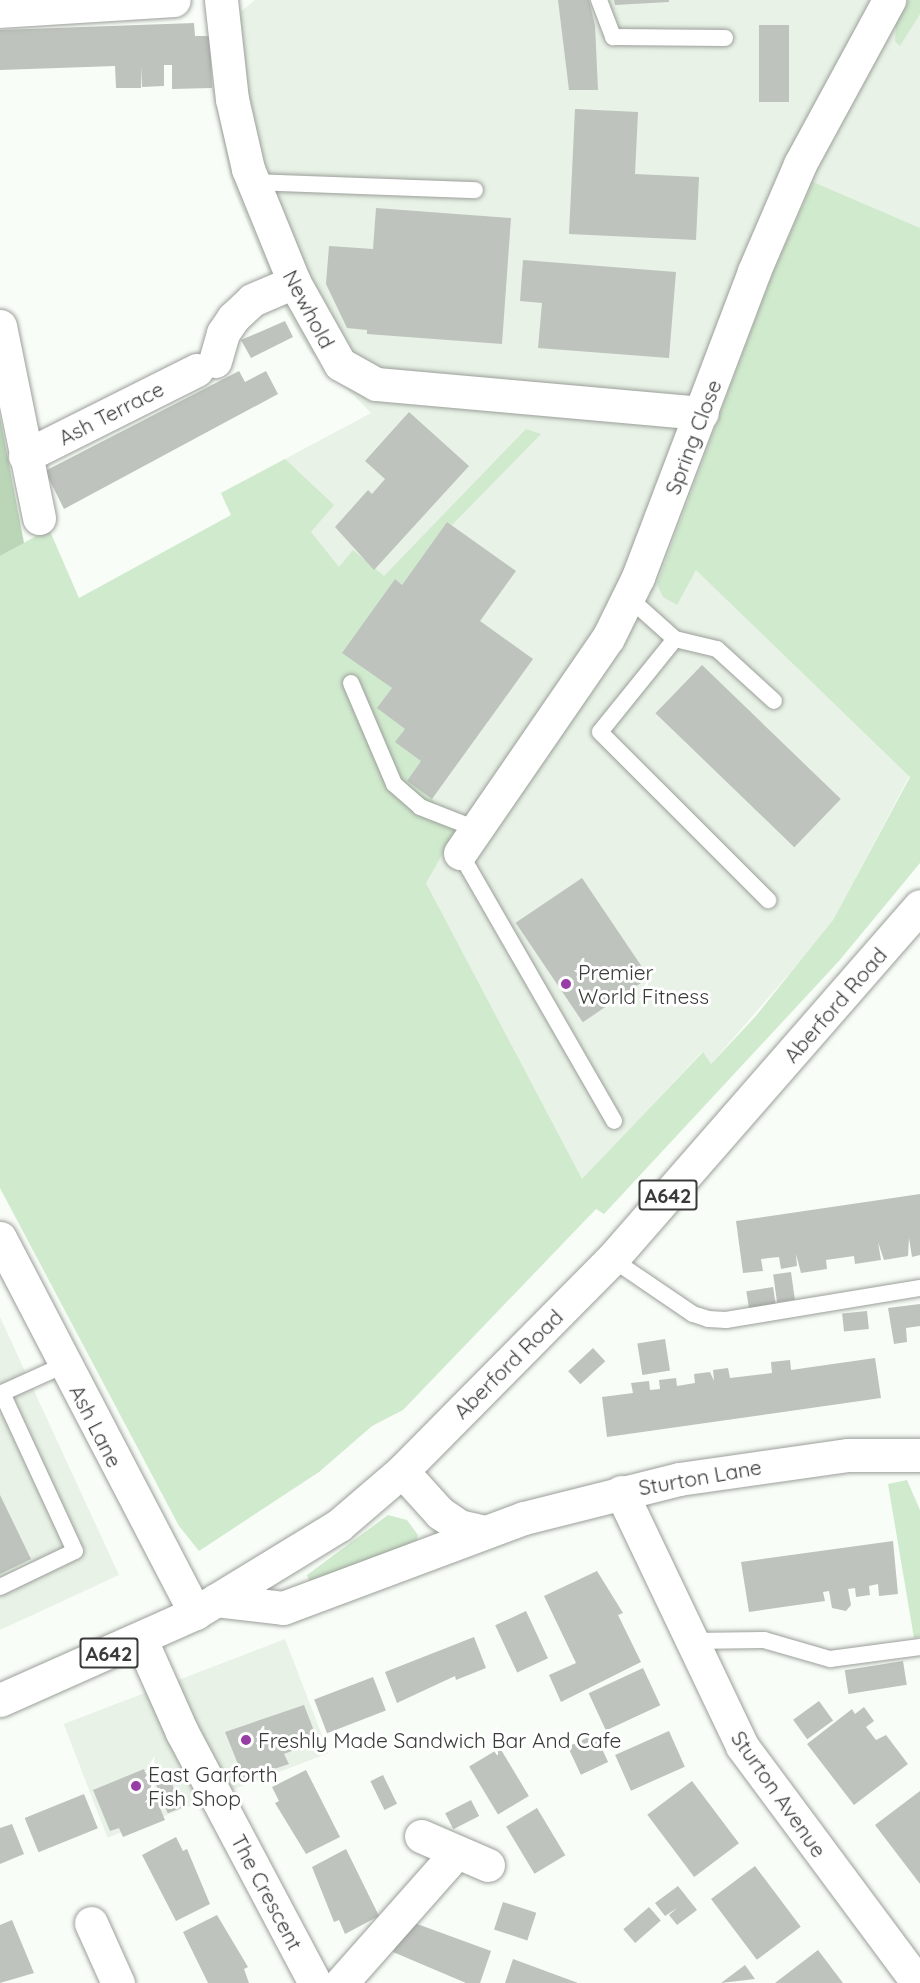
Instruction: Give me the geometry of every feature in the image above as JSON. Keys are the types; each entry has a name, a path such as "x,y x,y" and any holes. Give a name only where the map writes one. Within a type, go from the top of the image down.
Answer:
{"street":[{"path":"0,11 174,0"},
{"name":"Newhold","path":"221,0 232,99 253,182 294,282 340,364 376,384 702,413"},
{"name":"Spring Close","path":"468,841 574,693 628,597 702,413 754,271 800,164 889,0"},
{"name":"Ash Terrace","path":"25,456 206,365 233,318 252,300 294,282"},
{"path":"0,326 39,518"},
{"name":"Aberford Road","path":"0,1701 141,1640 205,1606 339,1525 402,1471 612,1258 920,906"},
{"name":"Ash Lane","path":"0,1238 64,1365 205,1606"},
{"name":"Sturton Lane","path":"205,1606 283,1608 485,1532 621,1492 784,1462 848,1455 920,1455"},
{"path":"402,1471 440,1513 459,1527 485,1532"},
{"name":"Sturton Avenue","path":"621,1492 742,1746 918,1983"},
{"name":"The Crescent","path":"141,1640 183,1732 315,1983"},
{"path":"422,1836 488,1865"},
{"path":"341,1983 457,1852"},
{"path":"91,1923 117,1983"}],"lane":[{"path":"599,0 613,37 725,38"},
{"path":"253,182 475,190"},
{"path":"628,597 675,639 717,649 774,702"},
{"path":"675,639 600,732 768,900"},
{"path":"351,683 394,784 420,807 468,841 614,1121"},
{"path":"612,1258 693,1314 708,1319 726,1320 920,1288"},
{"path":"0,1587 75,1551 2,1393 64,1365"},
{"path":"691,1641 764,1641 830,1659 920,1647"}],"shaded area":[{"path":"255,0 920,0 920,756 833,920 808,952 711,1064 702,1052 582,1180 221,493 371,413 310,352 282,305 233,188 212,88 210,36"},
{"path":"0,1317 119,1575 0,1630"},
{"path":"285,1639 329,1753 107,1838 64,1724"}],"green space":[{"path":"909,0 920,0 920,14 900,46 895,41 896,22"},
{"path":"813,182 920,228 920,863 839,961 604,1214 596,1209 403,1410 372,1426 319,1472 199,1551 179,1526 0,1188 0,556 49,529 79,598 231,515 221,493 285,459 334,505 311,532 339,567 353,550 384,576 526,429 541,434 452,525 447,522 402,585 395,579 343,653 392,688 378,708 405,729 421,761 407,781 432,799 456,830 426,883 582,1179 703,1052 711,1064 755,1017 833,920 910,777 696,570 677,605 663,597 657,584 772,275"},
{"path":"0,417 24,543 0,556"},
{"path":"907,1480 920,1510 920,1637 914,1638 888,1484"},
{"path":"388,1515 407,1520 418,1535 416,1544 310,1583 307,1575"}],"building":[{"path":"558,0 589,0 595,25 598,90 569,90"},
{"path":"614,0 669,0 669,2 615,5"},
{"path":"194,23 195,36 210,36 212,88 172,89 172,65 164,65 164,86 142,87 141,66 141,88 116,88 115,66 0,70 0,30"},
{"path":"759,25 789,25 789,102 759,102"},
{"path":"575,109 638,112 635,174 699,177 696,240 569,234"},
{"path":"376,208 511,218 502,344 367,334 367,330 347,328 326,284 329,246 373,249"},
{"path":"523,260 676,272 669,358 538,348 542,303 520,301"},
{"path":"285,321 293,337 251,358 241,340"},
{"path":"239,371 245,382 266,371 278,394 64,509 45,471"},
{"path":"409,412 469,466 374,570 335,527 368,490 372,494 385,479 365,461"},
{"path":"447,522 516,571 480,621 533,659 432,799 407,781 421,761 395,742 405,729 377,708 392,688 342,653 395,579 402,585"},
{"path":"702,665 841,799 794,847 655,713"},
{"path":"582,878 649,977 583,1022 516,923"},
{"path":"920,1194 920,1255 912,1257 909,1238 908,1256 884,1260 878,1242 881,1260 855,1264 854,1256 826,1260 827,1269 801,1273 796,1254 797,1266 781,1269 779,1257 761,1259 763,1271 743,1273 736,1221"},
{"path":"791,1272 795,1300 777,1302 773,1275"},
{"path":"773,1287 776,1305 749,1309 746,1291"},
{"path":"920,1304 920,1326 906,1328 907,1342 894,1344 888,1308"},
{"path":"867,1311 869,1329 844,1332 842,1314"},
{"path":"665,1339 670,1371 642,1375 637,1343"},
{"path":"593,1348 605,1361 580,1384 568,1371"},
{"path":"875,1358 881,1398 607,1437 602,1397 633,1393 631,1383 649,1381 650,1390 660,1389 659,1380 676,1378 677,1386 695,1383 694,1374 710,1372 714,1381 713,1370 728,1368 730,1378 772,1373 771,1362 790,1360 791,1370"},
{"path":"0,1495 31,1559 0,1574"},
{"path":"893,1541 898,1594 879,1596 878,1584 869,1586 870,1595 856,1597 855,1588 848,1589 851,1605 846,1611 832,1608 829,1591 823,1592 825,1601 749,1612 741,1562"},
{"path":"597,1571 623,1613 618,1615 641,1662 561,1702 549,1675 576,1663 544,1596"},
{"path":"526,1611 548,1658 517,1672 495,1625"},
{"path":"474,1637 486,1668 456,1680 455,1676 397,1703 385,1672"},
{"path":"903,1661 907,1685 848,1694 845,1670"},
{"path":"643,1668 660,1705 606,1731 589,1693"},
{"path":"373,1677 386,1711 327,1733 314,1700"},
{"path":"819,1701 833,1720 807,1739 793,1720"},
{"path":"304,1705 318,1741 284,1754 289,1764 244,1779 225,1732"},
{"path":"864,1707 874,1721 866,1727 876,1740 886,1735 908,1764 854,1805 807,1744 852,1709 855,1714"},
{"path":"669,1731 685,1767 631,1791 615,1755"},
{"path":"595,1734 608,1762 581,1775 568,1747"},
{"path":"500,1748 529,1796 498,1815 469,1767"},
{"path":"144,1769 165,1820 123,1837 119,1828 110,1831 93,1790"},
{"path":"306,1770 340,1837 306,1854 275,1803 279,1801 272,1787"},
{"path":"383,1775 397,1804 384,1810 370,1781"},
{"path":"170,1779 182,1808 168,1813 156,1785"},
{"path":"692,1781 739,1843 694,1877 647,1815"},
{"path":"920,1791 920,1884 875,1825"},
{"path":"84,1794 98,1828 39,1852 25,1818"},
{"path":"471,1800 479,1816 453,1829 445,1813"},
{"path":"537,1808 565,1855 534,1874 506,1827"},
{"path":"12,1824 24,1854 0,1864 0,1828"},
{"path":"176,1837 183,1851 187,1849 210,1904 176,1921 142,1855"},
{"path":"346,1849 379,1916 345,1934 339,1920 334,1922 312,1867"},
{"path":"755,1866 801,1927 757,1960 711,1899"},
{"path":"678,1886 697,1910 677,1925 669,1915 677,1908 665,1916 655,1903"},
{"path":"503,1902 536,1913 527,1940 494,1930"},
{"path":"649,1907 661,1921 635,1943 623,1929"},
{"path":"217,1915 248,1967 244,1969 249,1983 208,1983 183,1932"},
{"path":"12,1920 34,1973 0,1983 0,1925"},
{"path":"409,1921 491,1951 480,1983 466,1983 393,1952 402,1927"},
{"path":"818,1950 843,1983 775,1983"},
{"path":"513,1959 578,1983 505,1983"},
{"path":"745,1965 755,1979 721,1983"}],"place":[{"name":"Premier World Fitness","path":"566,984"},
{"name":"Freshly Made Sandwich Bar And Cafe","path":"246,1740"},
{"name":"East Garforth Fish Shop","path":"136,1786"}]}
